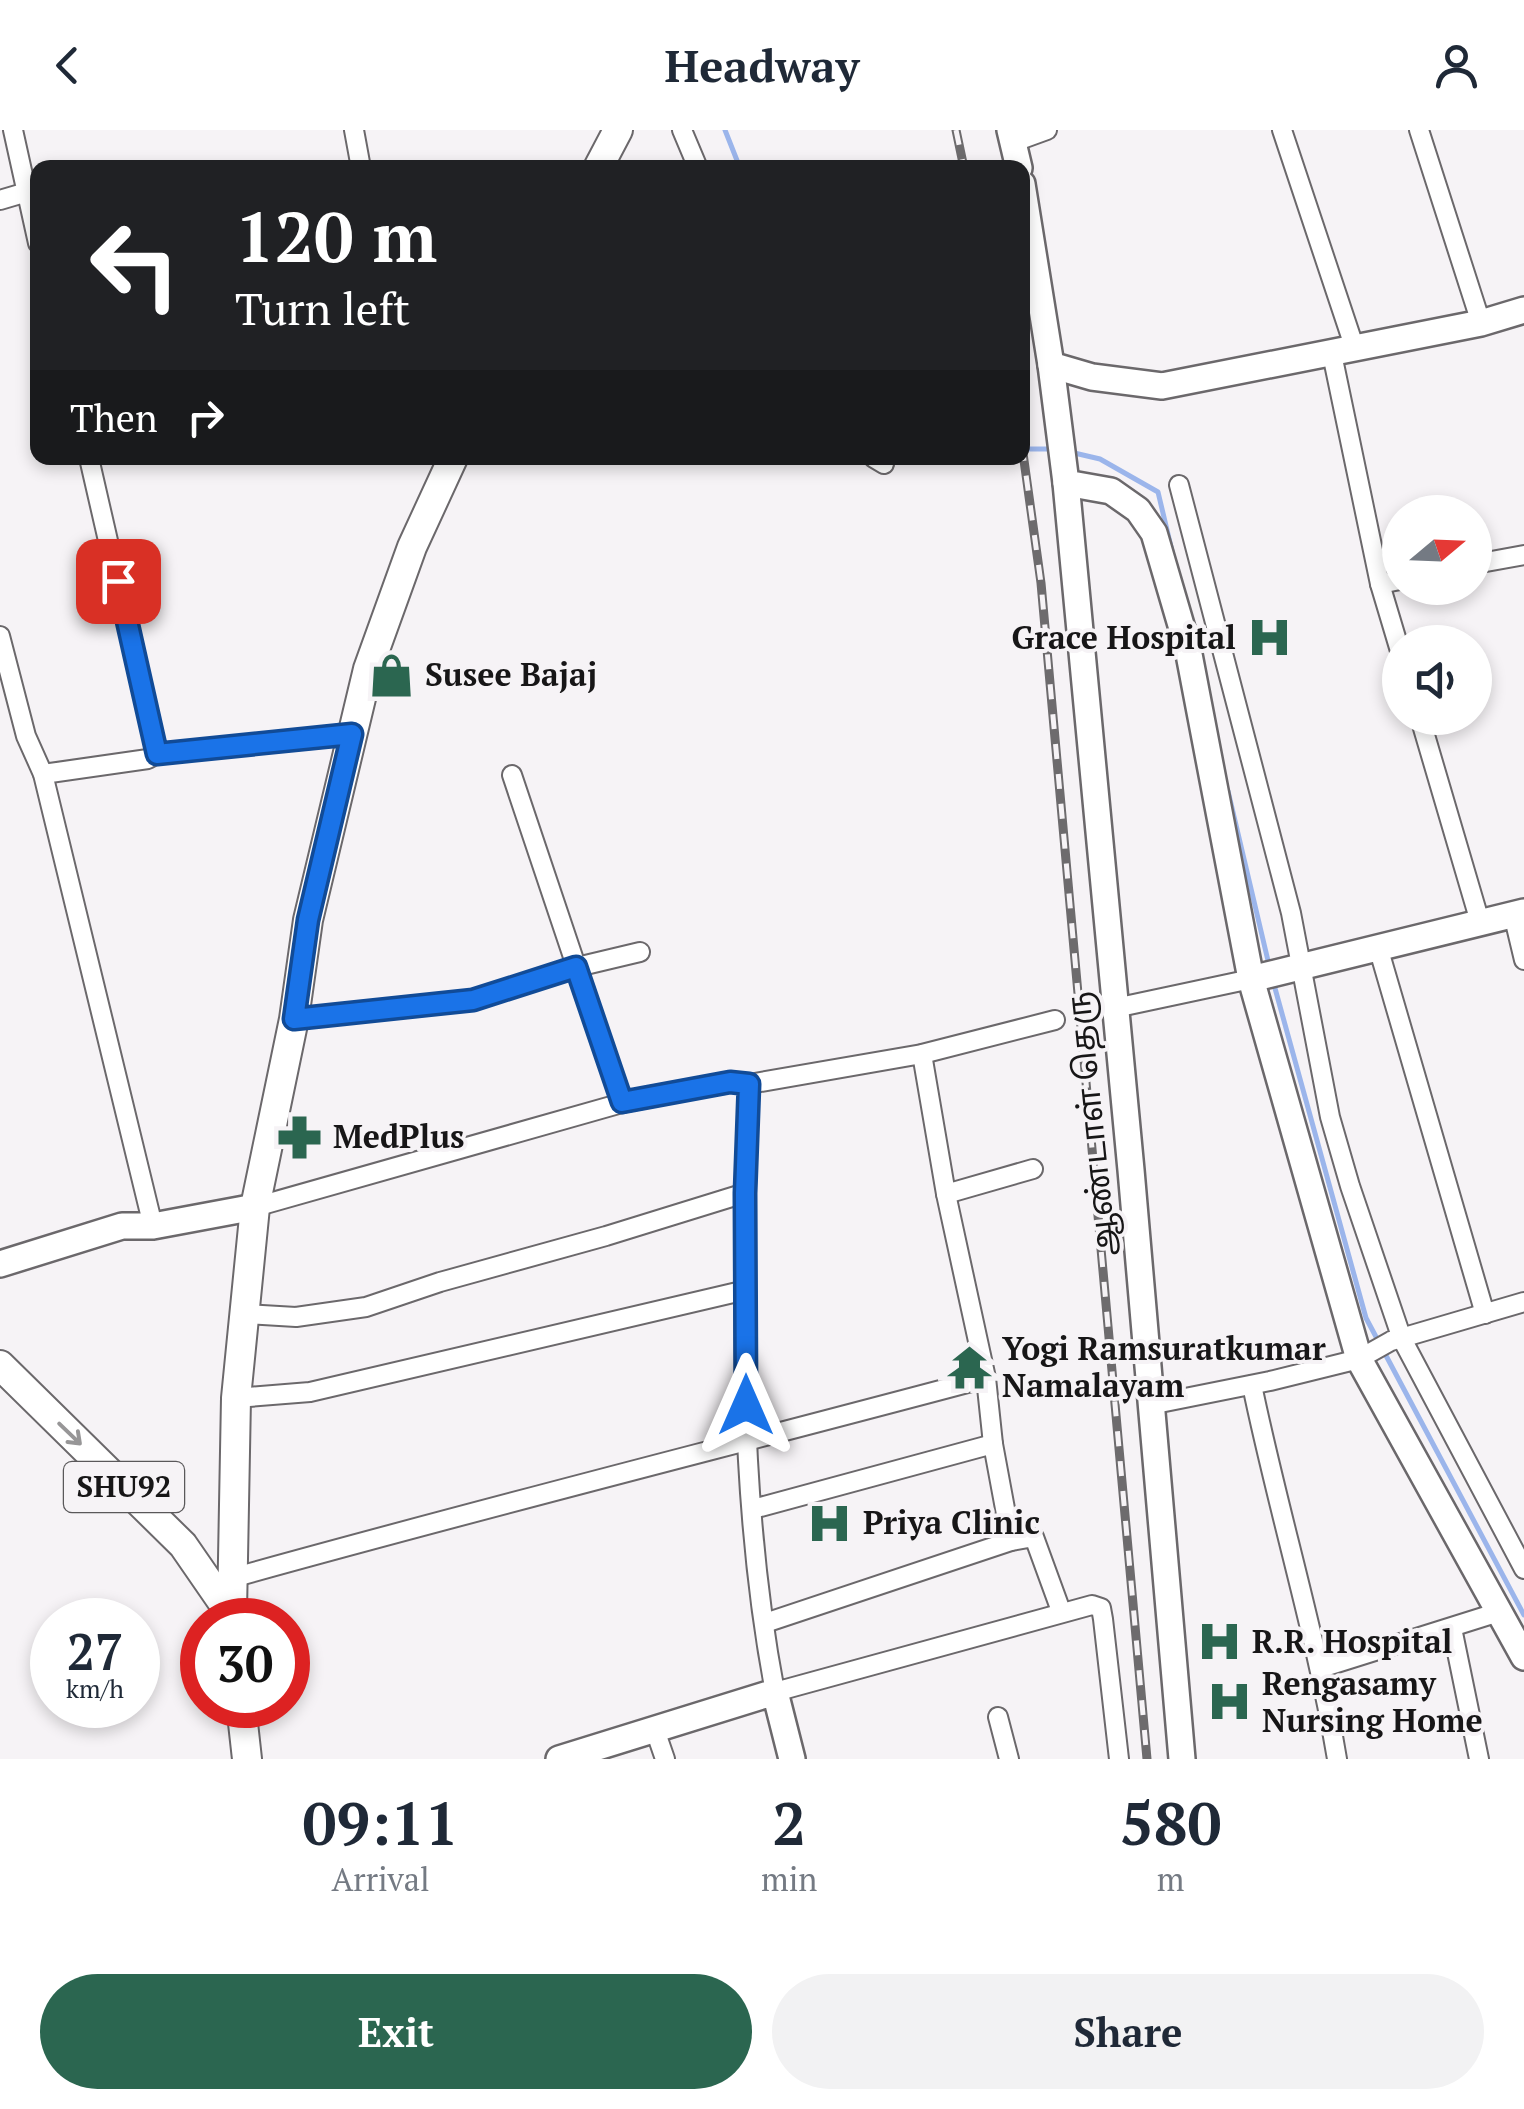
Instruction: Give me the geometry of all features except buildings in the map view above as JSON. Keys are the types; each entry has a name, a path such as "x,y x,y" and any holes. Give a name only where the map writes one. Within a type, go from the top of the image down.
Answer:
{"main road":[{"path":"602,160 618,130"},
{"path":"232,1598 236,1398 255,1208 294,1019 308,920 368,669 412,547 450,465"},
{"name":"SHU92","path":"0,1365 183,1545 220,1598"},
{"path":"244,1728 247,1759"}],"street":[{"path":"13,130 30,209"},
{"path":"354,130 359,160"},
{"path":"611,160 626,130"},
{"path":"682,130 695,160"},
{"path":"1014,147 1047,130"},
{"path":"1282,130 1343,352 1380,584 1392,625"},
{"path":"1419,130 1482,324"},
{"path":"0,200 26,192"},
{"name":"ஆண்டாள் தெரு","path":"1030,232 1065,472 1182,1759"},
{"path":"1052,365 1092,376 1162,386 1482,324 1524,310"},
{"path":"91,465 157,754"},
{"path":"1065,472 1111,492 1138,510 1154,533 1274,973 1365,1356 1524,1657"},
{"path":"1179,485 1291,913 1274,973 1330,1117 1397,1340 1524,1569"},
{"path":"1492,561 1524,554"},
{"path":"0,636 26,736 42,774 154,1226"},
{"path":"42,774 148,759 157,754 352,734"},
{"path":"1425,735 1480,922"},
{"path":"512,775 622,1102"},
{"path":"1115,1008 1518,913 1524,960"},
{"path":"1378,947 1486,1314"},
{"path":"294,1019 473,1000 576,967 640,952"},
{"path":"0,1264 122,1226 154,1226 255,1208 622,1102 922,1054 1054,1020"},
{"path":"922,1054 946,1194 986,1378 992,1444 1011,1542"},
{"path":"749,1084 745,1193 746,1444 764,1623 775,1692 792,1759"},
{"path":"946,1194 1032,1169"},
{"path":"244,1314 296,1317 366,1307 745,1193"},
{"path":"236,1398 310,1392 746,1290"},
{"path":"1150,1404 1252,1386 1365,1356 1397,1340 1524,1302"},
{"path":"232,1578 468,1512 746,1444 986,1378"},
{"path":"1252,1386 1270,1474 1321,1668 1337,1759"},
{"path":"752,1509 992,1444"},
{"path":"764,1623 1034,1536 1061,1612"},
{"path":"559,1759 775,1692 1092,1605 1100,1608 1120,1759"},
{"path":"1321,1668 1499,1612"},
{"path":"1452,1628 1479,1759"},
{"path":"998,1716 1009,1759"},
{"path":"655,1730 665,1759"}],"waterway":[{"path":"725,130 737,160"},
{"path":"1030,449 1054,449"},
{"path":"1070,452 1100,459 1158,492 1172,551"},
{"path":"1228,791 1269,965"},
{"path":"1273,981 1366,1318 1524,1615"}],"railway":[{"path":"956,130 962,160"},
{"path":"1025,465 1041,583 1147,1759"}],"place":[{"name":"Grace Hospital","path":"1269,638"},
{"name":"Susee Bajaj","path":"392,675"},
{"name":"MedPlus","path":"300,1137"},
{"name":"Yogi Ramsuratkumar Namalayam","path":"969,1367"},
{"name":"Priya Clinic","path":"830,1523"},
{"name":"R.R. Hospital","path":"1219,1642"},
{"name":"Rengasamy Nursing Home","path":"1229,1702"}],"route":[{"path":"118,581 157,754 352,734 308,920 294,1019 473,1000 576,967 622,1102 730,1082 749,1084 746,1405"}]}
